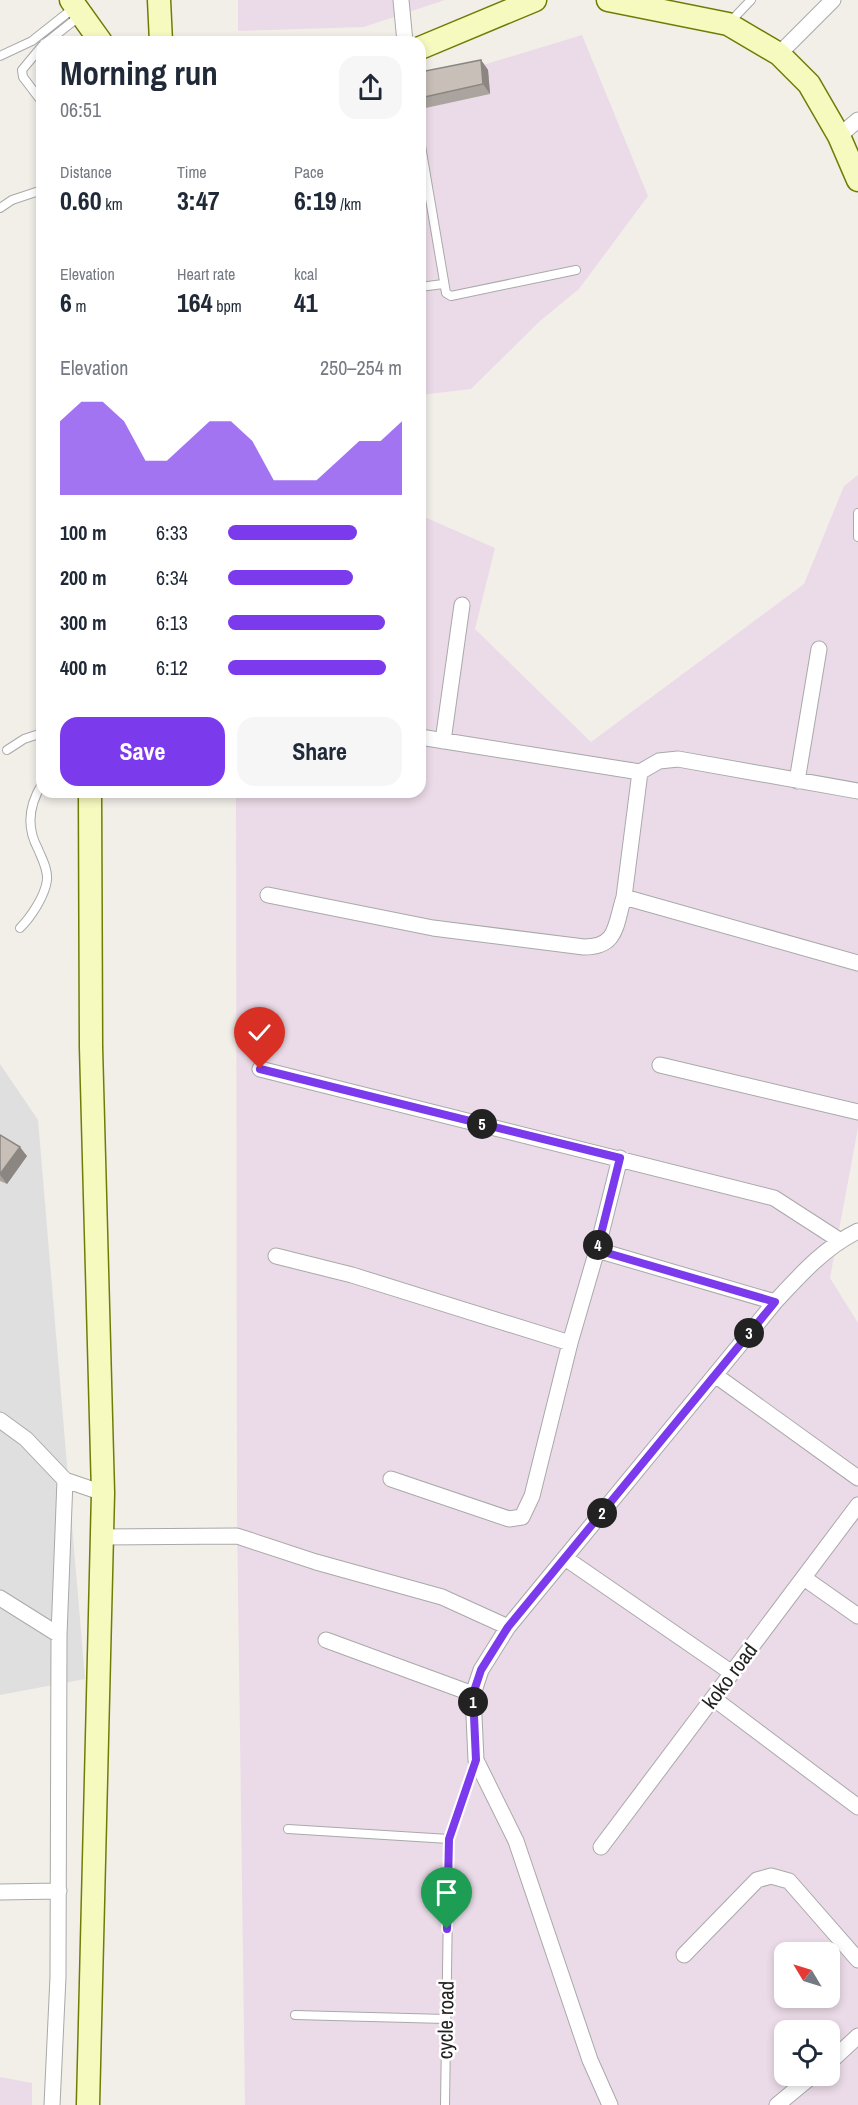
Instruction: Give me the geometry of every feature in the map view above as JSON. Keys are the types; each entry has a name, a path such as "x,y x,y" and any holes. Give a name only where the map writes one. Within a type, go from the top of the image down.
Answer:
{"street":[{"path":"159,0 161,36"},
{"path":"401,0 404,36"},
{"path":"426,45 535,0"},
{"path":"608,0 728,24 779,54 809,84 839,136 858,180"},
{"path":"779,54 833,0"},
{"path":"76,7 97,36"},
{"path":"839,136 858,120"},
{"path":"442,741 462,605"},
{"path":"797,781 819,649"},
{"path":"426,738 640,772 659,761 678,759 858,791"},
{"path":"268,895 433,928 585,947 602,947 611,939 624,897 640,772"},
{"path":"88,2105 103,1493 91,1047 90,798"},
{"path":"624,897 858,963"},
{"path":"660,1065 858,1112"},
{"path":"260,1069 774,1198 839,1240"},
{"path":"391,1479 509,1519 522,1517 532,1496 620,1158"},
{"path":"610,2105 590,2060 516,1840 476,1760 473,1694 481,1670 508,1627 775,1302 804,1270 839,1240 858,1231"},
{"path":"597,1250 775,1302"},
{"path":"276,1256 352,1275 570,1343"},
{"path":"715,1375 858,1478"},
{"path":"0,1420 26,1439 65,1480 103,1493"},
{"path":"52,2105 59,1891 59,1635 65,1480"},
{"name":"koko road","path":"601,1847 858,1505"},
{"path":"102,1537 237,1536 316,1562 442,1597 508,1627"},
{"path":"565,1558 732,1673"},
{"path":"804,1578 858,1616"},
{"path":"0,1598 59,1635"},
{"path":"326,1640 473,1694"},
{"path":"713,1698 858,1807"},
{"path":"684,1955 757,1880 771,1876 789,1881 858,1960"},
{"path":"0,1892 59,1891"},
{"path":"840,2053 858,2036"},
{"path":"777,2105 800,2086"}],"lane":[{"path":"728,24 751,0"},
{"path":"52,36 76,7"},
{"path":"37,36 76,7"},
{"path":"0,56 36,37"},
{"path":"36,53 22,70 23,77 36,94"},
{"path":"426,178 446,293 451,296 576,270"},
{"path":"0,208 12,200 36,192"},
{"path":"426,286 443,284"},
{"path":"858,513 858,537"},
{"path":"7,750 24,739 36,736"},
{"path":"20,928 31,917 47,880 45,862 30,833 29,824 36,795"},
{"name":"cycle road","path":"445,2105 449,1839 476,1760"},
{"path":"288,1829 449,1839"},
{"path":"295,2015 446,2019"}],"shaded area":[{"path":"238,0 445,0 364,27 238,31"},
{"path":"582,35 648,196 579,289 540,321 471,389 426,394 426,82"},
{"path":"858,475 858,1128 830,1278 858,1323 858,2105 245,2105 237,1517 236,798 426,798 426,518 495,548 475,629 591,742 804,584 844,486"},
{"path":"0,1064 38,1120 85,1679 0,1695"},
{"path":"0,2077 32,2083 32,2105 0,2105"}],"building":[{"path":"481,60 483,84 426,97 426,71"},
{"path":"0,1135 20,1147 0,1174"}],"route":[{"path":"260,1069 620,1158 597,1250 775,1302 508,1627 481,1670 473,1694 476,1760 449,1839 447,1929"}]}
